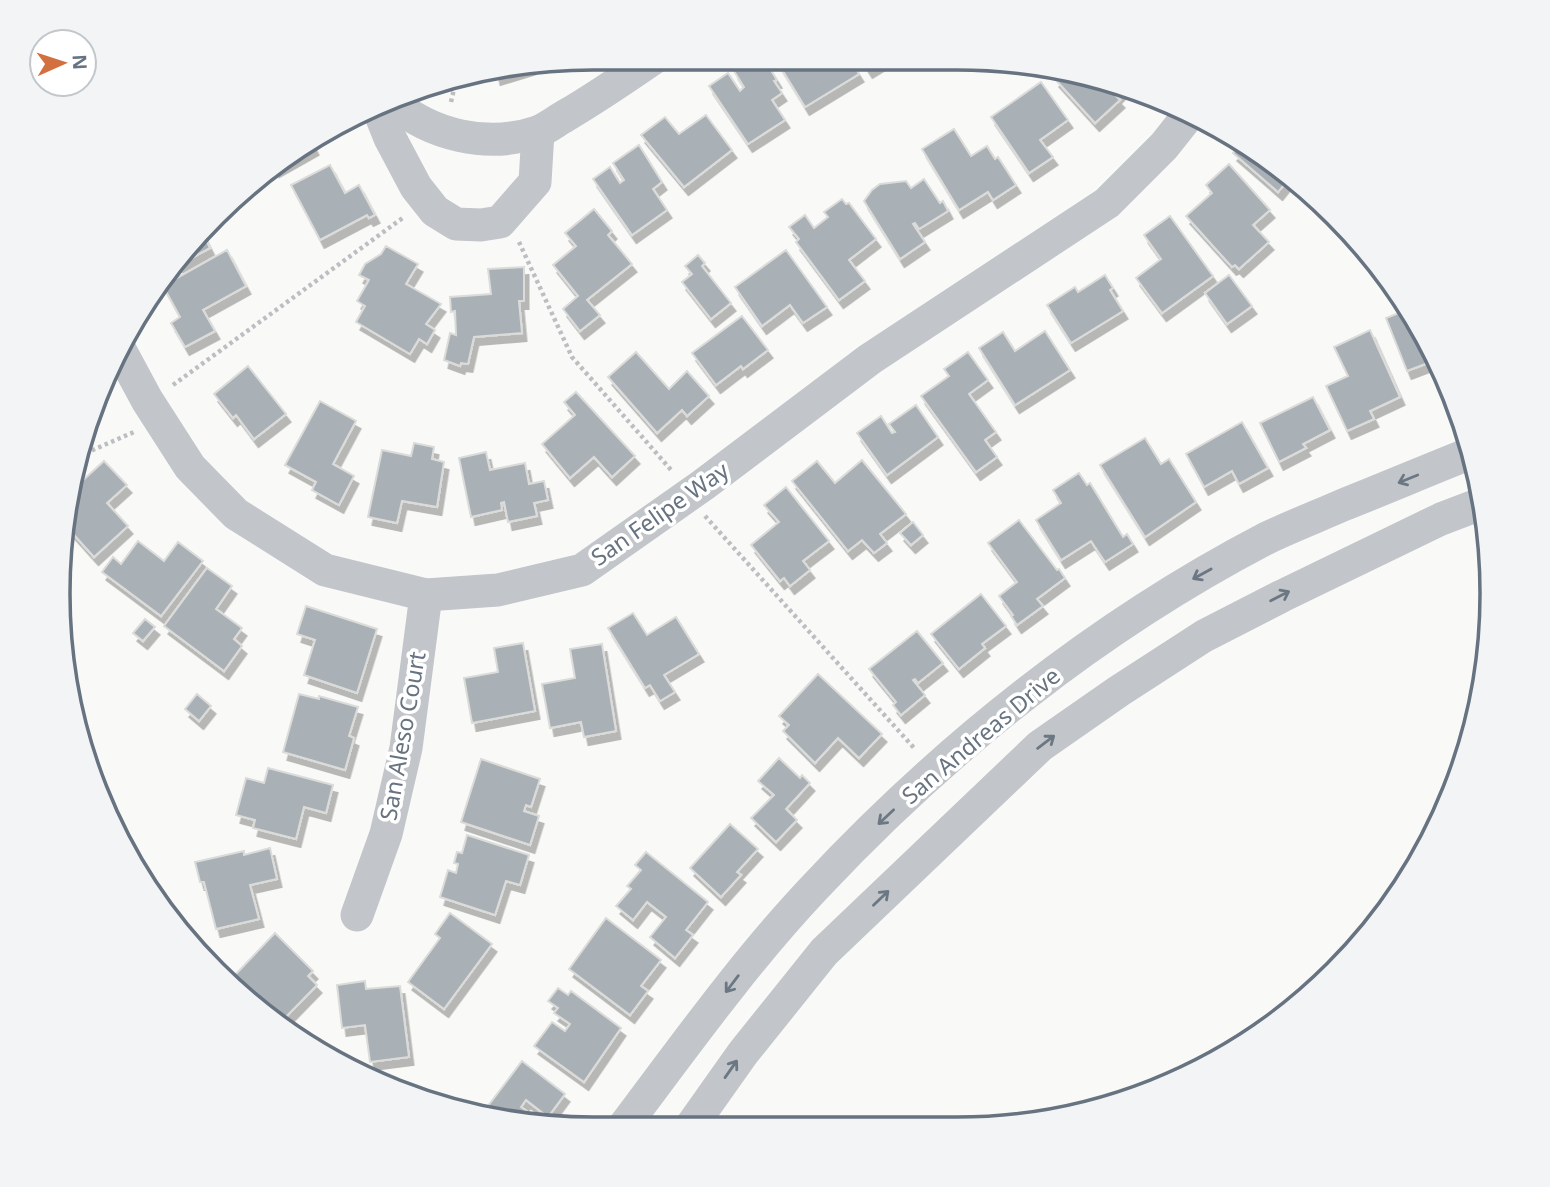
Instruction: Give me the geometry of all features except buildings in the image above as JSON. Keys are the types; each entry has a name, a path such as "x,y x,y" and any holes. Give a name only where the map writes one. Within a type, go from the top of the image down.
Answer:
{"street":[{"path":"399,108 425,126 455,135 498,139 538,132 636,70"},
{"path":"381,115 416,187 435,211 456,224 481,225 500,222 536,182 538,132"},
{"name":"San Felipe Way","path":"125,360 146,400 190,467 236,514 325,570 426,595 498,590 582,569 703,485 870,359 1107,203 1164,146 1183,122"},
{"name":"San Andreas Drive","path":"631,1117 743,970 814,887 925,781 1012,704 1098,642 1190,581 1258,543 1462,457"},
{"name":"San Andreas Drive","path":"698,1117 743,1053 824,952 1040,746 1204,636 1429,525 1473,507"},
{"name":"San Aleso Court","path":"357,915 386,834 406,748 426,595"}],"path":[{"path":"450,105 454,89"},
{"path":"168,389 411,212"},
{"path":"515,232 572,357 676,477"},
{"path":"90,451 137,431 132,421"},
{"path":"710,508 703,514 918,752"}]}
